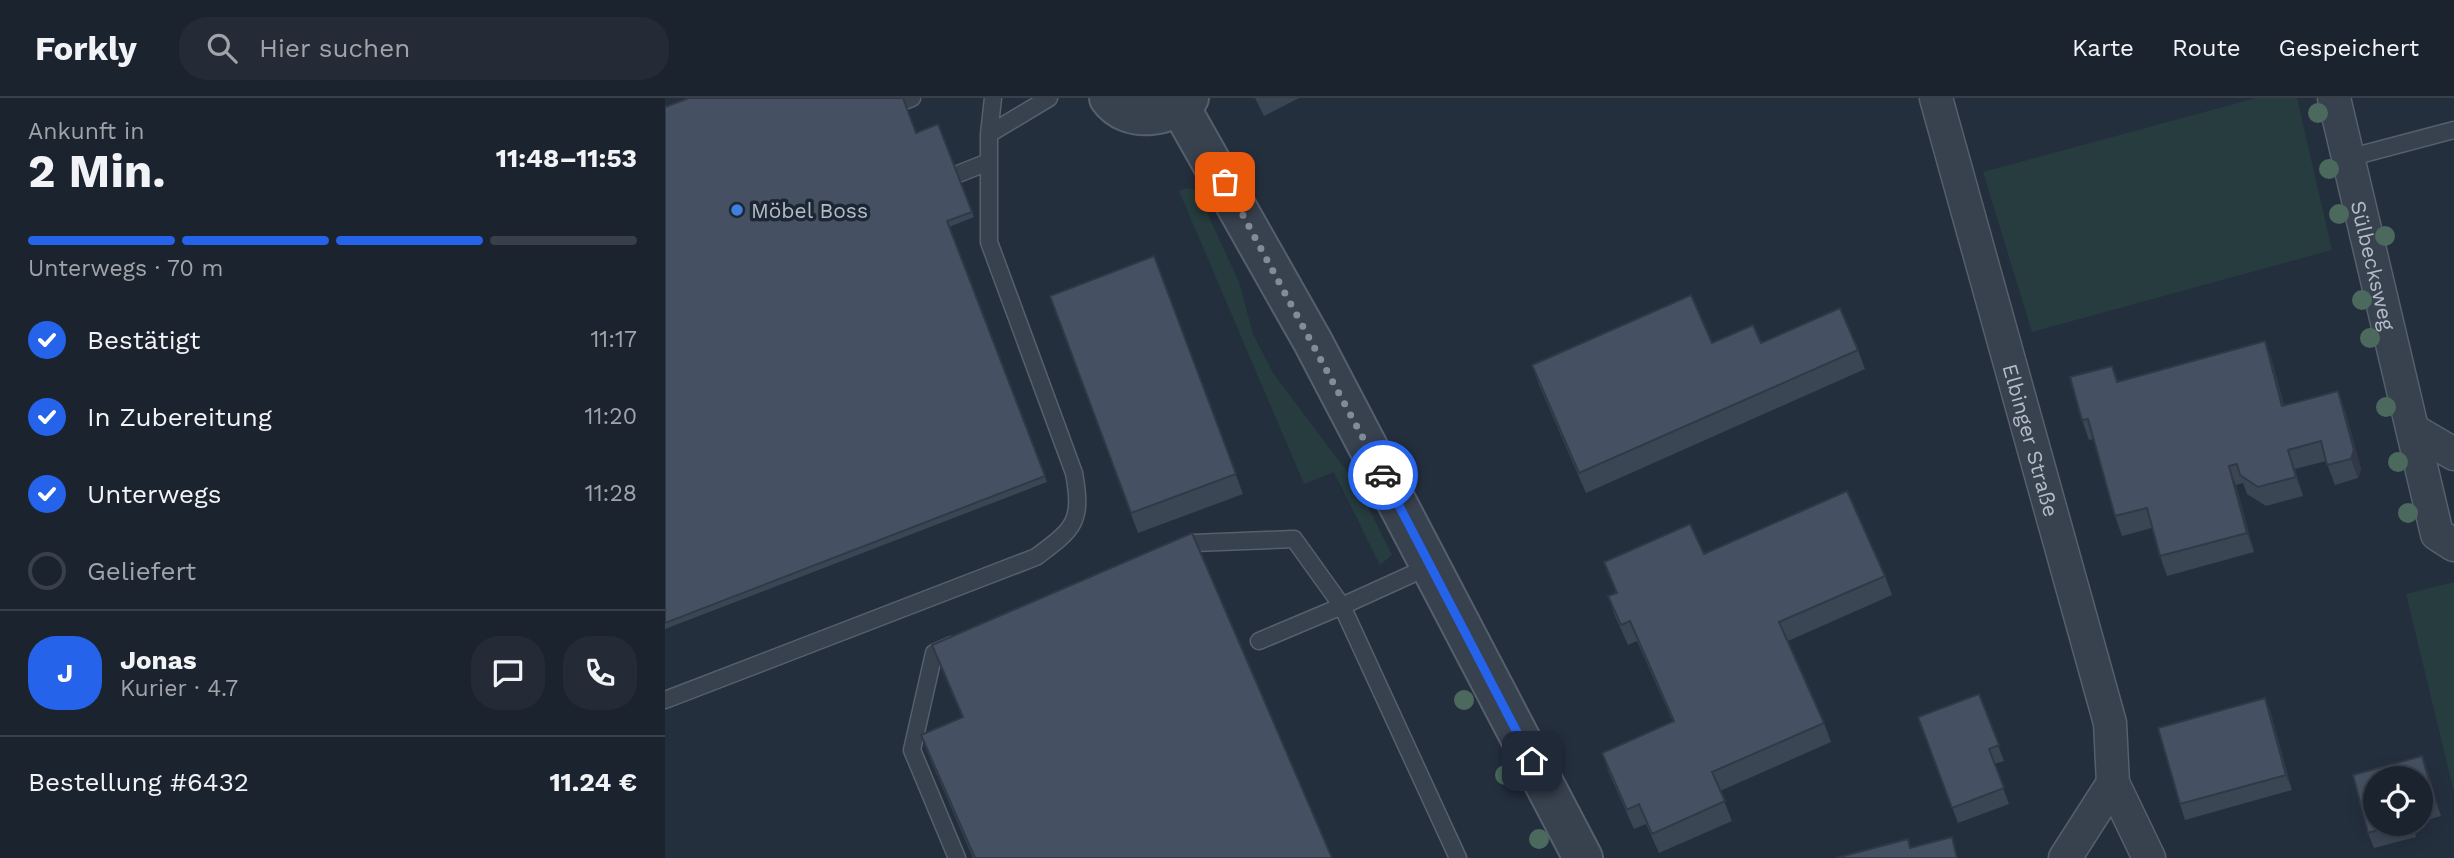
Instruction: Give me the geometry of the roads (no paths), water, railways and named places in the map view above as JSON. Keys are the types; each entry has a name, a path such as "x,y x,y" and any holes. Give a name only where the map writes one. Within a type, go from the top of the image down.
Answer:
{"street":[{"path":"1109,98 1130,113 1149,116 1185,102 1583,858"},
{"name":"Elbinger Straße","path":"1936,98 2109,723 2113,783 2149,858"},
{"name":"Sülbecksweg","path":"2334,98 2437,534 2454,545"},
{"path":"2413,430 2454,454"},
{"path":"2065,858 2113,783"}],"lane":[{"path":"665,700 1036,557 1068,534 1079,502 1074,473 989,242 989,134 993,98"},
{"path":"989,134 1049,98"},
{"path":"2348,158 2454,130"},
{"path":"957,174 989,162"},
{"path":"1170,554 1194,543 1294,539 1342,606 1458,858"},
{"path":"1259,641 1430,566"},
{"path":"957,858 912,750 934,653 971,637"}],"place":[{"name":"Möbel Boss","path":"737,210"}]}
